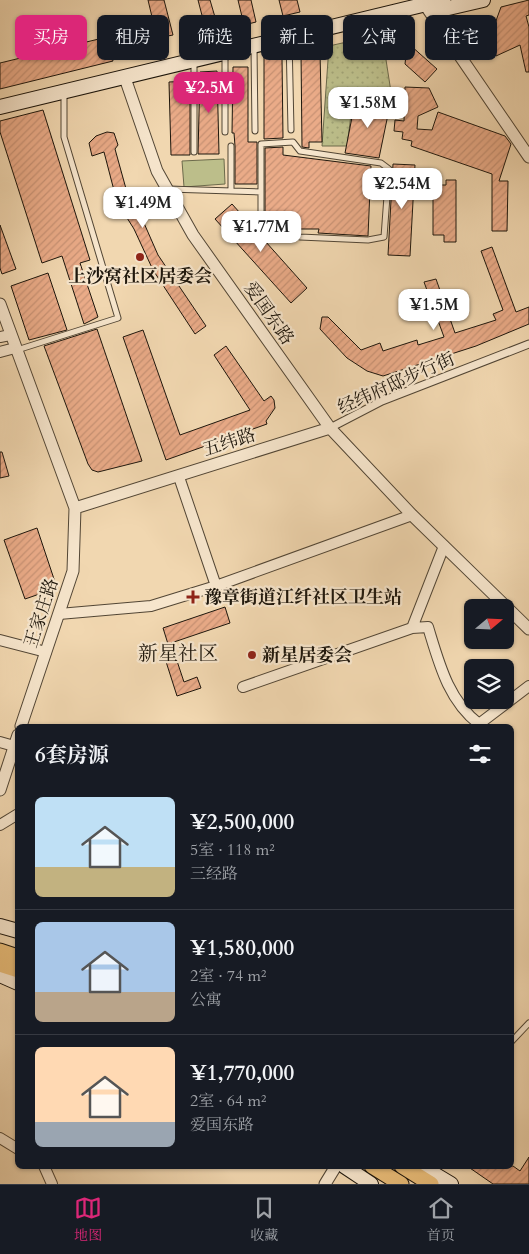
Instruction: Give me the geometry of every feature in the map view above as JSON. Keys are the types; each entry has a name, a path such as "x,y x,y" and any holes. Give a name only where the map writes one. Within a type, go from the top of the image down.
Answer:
{"main road":[{"path":"333,26 423,2 443,0"},
{"path":"423,2 440,10 483,0"},
{"path":"251,47 261,44"},
{"path":"0,108 198,60"},
{"path":"0,926 15,930"},
{"path":"0,951 15,956"},
{"path":"0,964 15,969"},
{"path":"0,975 15,982"},
{"path":"348,1169 371,1184"},
{"path":"407,1169 431,1184"},
{"path":"426,1169 451,1184"},
{"path":"380,1174 401,1184"}],"street":[{"path":"423,2 529,157"},
{"name":"爱国东路","path":"125,78 157,171 167,189 209,258 330,428"},
{"path":"0,304 5,336 16,349 75,508"},
{"name":"经纬府邸步行街","path":"330,428 382,401 529,344"},
{"path":"0,352 16,349"},
{"path":"330,428 412,515 529,629"},
{"name":"五纬路","path":"75,508 179,477 330,428"},
{"path":"179,477 216,586"},
{"name":"王家庄路","path":"22,724 73,571 75,508"},
{"path":"59,614 151,606 216,586 412,515"},
{"path":"412,628 444,546"},
{"path":"243,687 412,628 428,627 442,672 452,694 470,717 479,724 529,686"},
{"path":"0,640 46,652"},
{"path":"0,742 15,741"},
{"path":"0,790 15,744"},
{"path":"0,825 15,816"},
{"path":"0,1138 15,1147"},
{"path":"45,1169 52,1184"},
{"path":"325,1184 334,1169"}],"lane":[{"path":"254,46 255,131"},
{"path":"225,60 225,132"},
{"path":"289,60 291,130"},
{"path":"194,61 194,152"},
{"path":"16,349 118,318 64,137 64,93"},
{"path":"293,142 300,150 381,162 389,168 384,237 368,240 300,237 261,214 261,192 261,144 293,142"},
{"path":"231,146 231,191"},
{"path":"167,189 261,192"},
{"path":"514,1039 529,1023"}],"green space":[{"path":"343,43 343,60 386,60 391,92 353,99 347,146 322,146 328,60 333,60 333,45"},
{"path":"224,159 225,184 184,187 182,161"}],"building":[{"path":"148,0 164,0 168,15 152,15"},
{"path":"198,0 210,0 214,15 202,15"},
{"path":"238,0 251,0 256,22 251,23 251,15 242,15"},
{"path":"279,0 297,0 300,12 283,15"},
{"path":"529,0 529,15 526,16 529,27 529,72 526,72 520,45 497,56 497,18 501,7"},
{"path":"169,19 173,35 169,36"},
{"path":"97,39 97,60 113,61 0,89 0,63 15,59 87,60 87,42"},
{"path":"415,49 437,69 425,82 405,64 405,60 415,60"},
{"path":"264,60 282,60 283,138 264,139"},
{"path":"301,60 320,60 322,142 309,142 309,148 302,147"},
{"path":"233,67 248,67 248,142 257,142 257,184 235,184 235,146 234,133 232,133"},
{"path":"217,71 219,154 198,154 200,72"},
{"path":"190,81 190,155 171,155 169,82"},
{"path":"405,87 429,88 438,107 418,116 417,129 432,130 438,112 505,136 511,144 499,181 508,181 507,231 492,231 492,174 411,146 412,141 402,139 403,132 394,131 395,120 404,121"},
{"path":"374,96 391,100 379,158 345,153 354,107 371,110"},
{"path":"43,110 90,260 80,263 98,317 84,324 62,256 42,263 0,132 0,121"},
{"path":"107,132 114,133 118,145 115,149 128,196 140,214 158,255 206,326 195,334 153,270 134,229 117,202 104,152 92,156 89,143 96,136"},
{"path":"283,147 283,155 371,166 368,236 318,233 319,229 294,229 290,226 290,214 265,212 265,148"},
{"path":"393,164 415,165 410,256 388,255"},
{"path":"446,180 456,180 456,242 444,242 444,235 433,235 433,185 446,185"},
{"path":"232,204 307,288 291,303 215,219"},
{"path":"0,225 16,269 2,274 0,268"},
{"path":"492,247 516,312 529,307 529,324 476,346 383,376 367,371 347,358 320,329 322,317 328,317 361,350 380,343 383,351 417,340 418,345 444,337 424,282 436,279 455,333 496,320 493,314 503,310 481,251"},
{"path":"48,273 67,330 29,340 11,286"},
{"path":"97,329 142,461 98,472 92,470 88,464 44,346"},
{"path":"143,330 180,435 250,410 214,355 226,346 264,401 271,396 274,400 275,408 266,421 267,424 166,460 123,337"},
{"path":"0,452 2,452 9,476 0,478"},
{"path":"37,528 57,588 25,599 4,540"},
{"path":"225,607 230,623 171,643 184,682 197,677 201,688 177,696 161,646 168,644 163,628"},
{"path":"529,1157 529,1184 493,1184 471,1169 514,1169 514,1167 520,1171"}],"place":[{"name":"上沙窝社区居委会","path":"140,257"},
{"name":"豫章街道江纤社区卫生站","path":"193,597"},
{"name":"新星居委会","path":"252,655"}],"district":[{"name":"新星社区","path":"178,653"}]}
